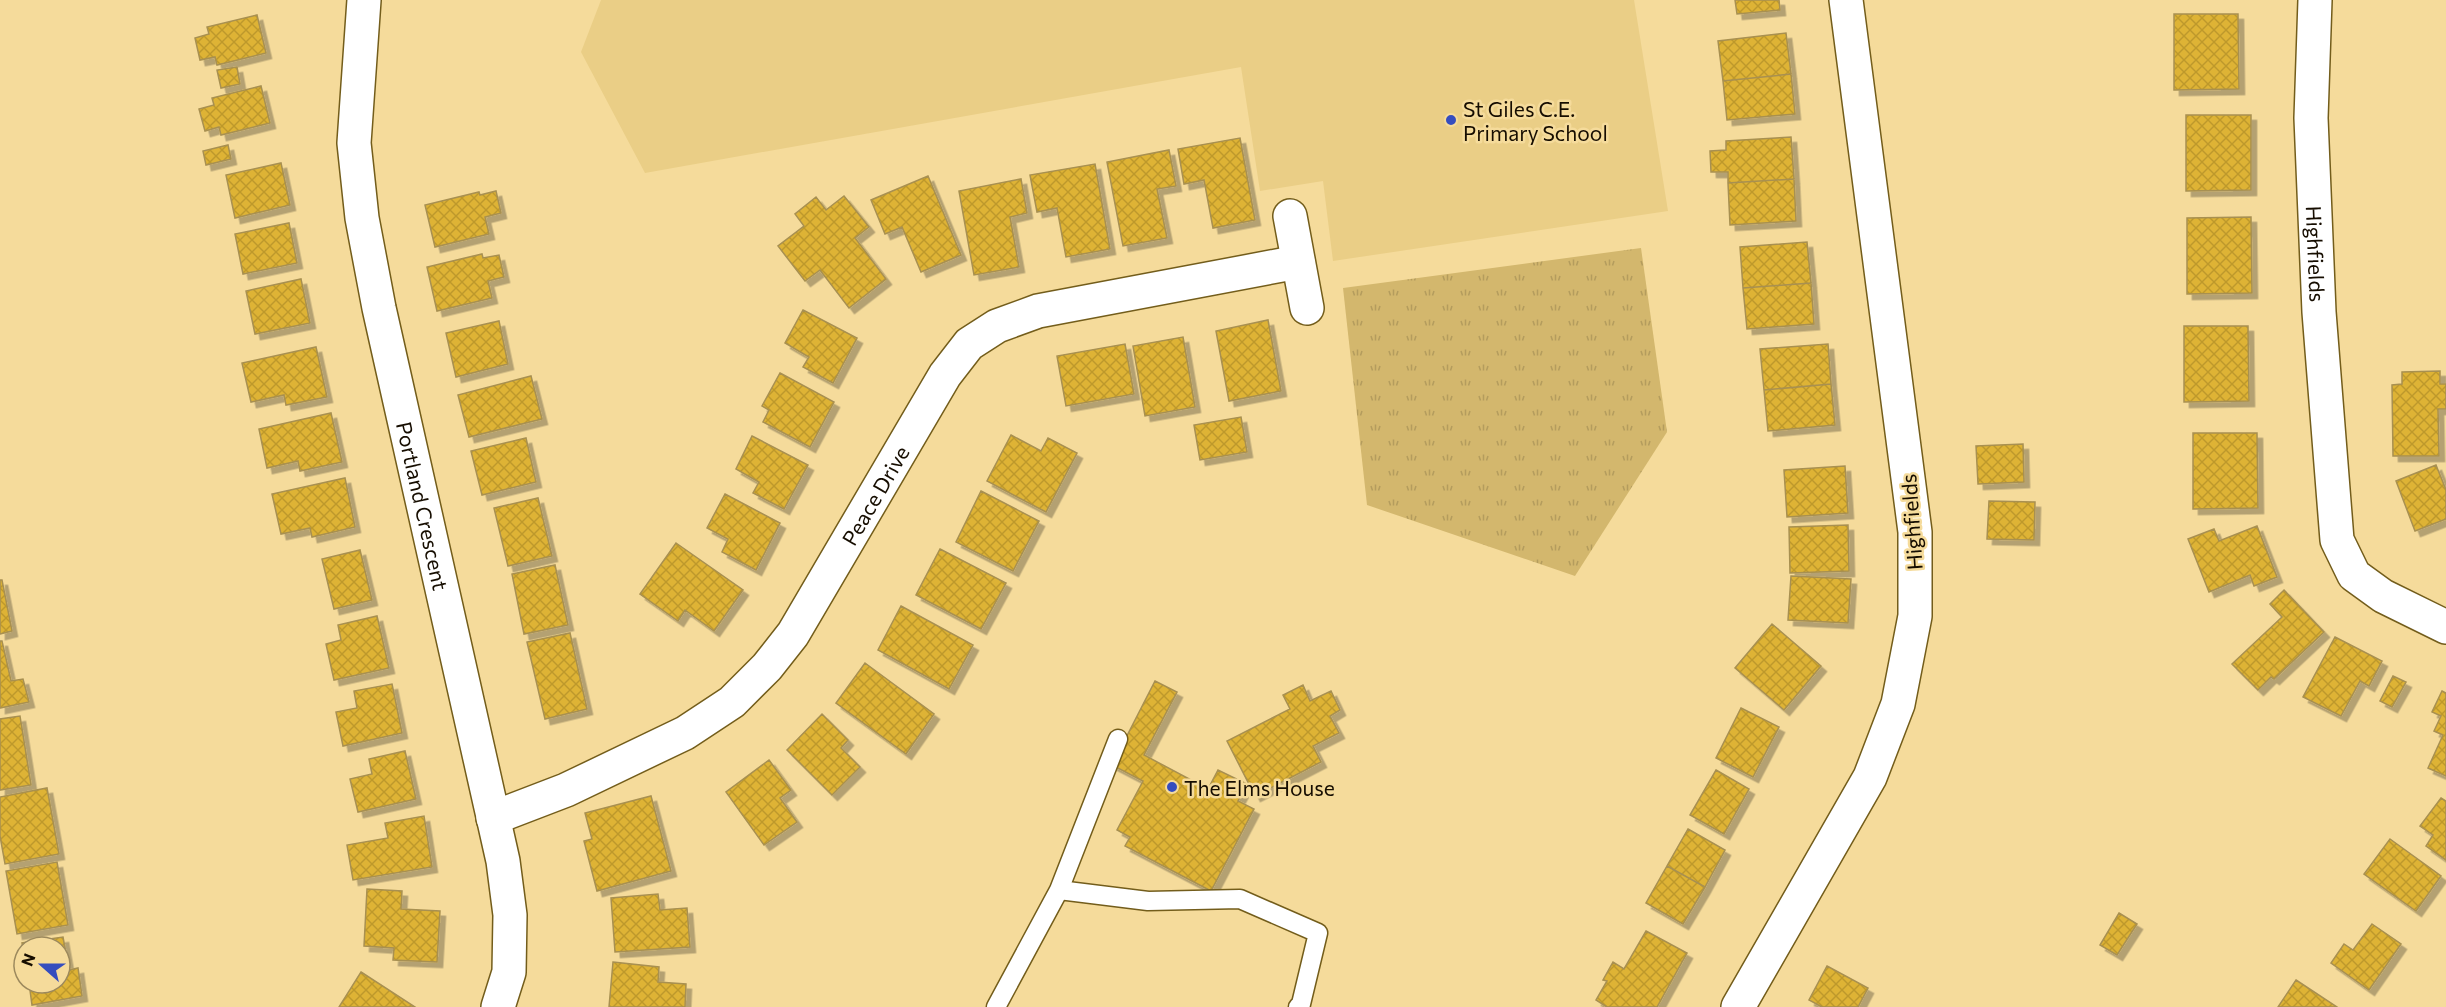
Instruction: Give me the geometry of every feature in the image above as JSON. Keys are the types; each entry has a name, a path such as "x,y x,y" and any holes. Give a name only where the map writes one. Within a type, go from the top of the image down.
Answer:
{"street":[{"name":"Portland Crescent","path":"364,0 354,142 362,218 379,308 503,861 510,915 509,972 498,1007"},
{"name":"Highfields","path":"1738,1007 1870,777 1898,704 1915,616 1913,508 1846,0"},
{"name":"Highfields","path":"2315,0 2311,118 2319,312 2337,540 2354,576 2383,596 2446,627"},
{"path":"1290,216 1307,308"},
{"name":"Peace Drive","path":"493,818 566,790 685,733 732,702 760,674 793,634 907,436 945,375 969,344 997,326 1038,310 1298,262"}],"lane":[{"path":"996,1007 1059,890 1118,740"},
{"path":"1059,890 1148,901 1240,899 1318,933 1301,1004 1298,1007"}],"shaded area":[{"name":"St Giles C.E. Primary School","path":"601,0 1634,0 1668,211 1333,261 1323,181 1260,191 1241,67 645,173 581,52"}],"green space":[{"path":"1641,248 1667,432 1575,576 1367,505 1343,288"}],"building":[{"path":"1735,0 1779,0 1780,10 1737,14"},
{"path":"2174,14 2238,14 2239,89 2174,90"},
{"path":"257,15 266,53 217,65 215,57 200,60 195,38 209,34 207,27"},
{"path":"1786,33 1791,74 1723,81 1718,41"},
{"path":"237,67 240,84 221,88 217,70"},
{"path":"1791,74 1795,114 1727,120 1723,81"},
{"path":"261,86 270,123 221,135 219,127 205,131 199,109 214,105 212,98"},
{"path":"2186,115 2251,115 2251,190 2186,191"},
{"path":"1791,137 1794,179 1728,183 1728,172 1711,172 1710,151 1726,150 1726,141"},
{"path":"1240,138 1255,220 1213,228 1204,180 1184,184 1178,149"},
{"path":"228,145 231,159 206,165 203,151"},
{"path":"1169,150 1176,186 1157,189 1167,238 1123,246 1107,162"},
{"path":"281,163 290,205 235,218 226,175"},
{"path":"1095,164 1110,249 1066,257 1057,208 1037,212 1030,175"},
{"path":"928,176 961,255 921,272 902,227 885,234 871,200"},
{"path":"1021,179 1027,213 1010,217 1019,267 974,275 959,191"},
{"path":"1794,179 1796,221 1730,225 1728,183"},
{"path":"496,191 501,213 485,217 489,234 435,247 425,205 479,192 480,195"},
{"path":"844,196 869,227 855,238 886,279 849,308 820,270 805,281 778,246 804,226 795,214 816,197 826,210"},
{"path":"2251,217 2252,293 2187,294 2187,218"},
{"path":"289,223 297,263 243,274 235,234"},
{"path":"1807,242 1811,283 1743,288 1740,247"},
{"path":"482,254 483,258 499,255 504,277 488,281 492,298 437,311 427,267"},
{"path":"301,279 310,323 255,334 246,291"},
{"path":"1811,283 1814,324 1747,329 1743,288"},
{"path":"803,310 857,338 833,383 803,367 809,357 785,343"},
{"path":"1268,320 1281,391 1229,401 1216,331"},
{"path":"499,321 508,364 456,377 446,333"},
{"path":"2184,326 2248,326 2249,401 2184,402"},
{"path":"1183,337 1195,407 1145,416 1133,346"},
{"path":"1125,344 1134,394 1066,406 1057,356"},
{"path":"1828,344 1831,384 1764,390 1760,349"},
{"path":"316,347 327,397 286,405 284,395 251,402 242,363"},
{"path":"2440,371 2440,384 2446,384 2446,409 2438,409 2439,456 2393,456 2392,385 2402,384 2402,372"},
{"path":"780,373 834,402 810,447 763,422 769,410 762,406"},
{"path":"531,376 542,419 469,437 458,395"},
{"path":"1831,384 1835,425 1768,431 1764,390"},
{"path":"331,413 342,462 300,471 298,461 267,468 259,429"},
{"path":"1241,417 1247,452 1200,460 1194,425"},
{"path":"2193,433 2257,433 2258,508 2193,509"},
{"path":"1011,435 1041,451 1048,438 1077,453 1046,512 987,481"},
{"path":"752,436 808,465 784,509 753,493 759,482 736,469"},
{"path":"526,438 536,482 482,495 471,451"},
{"path":"2023,444 2024,482 1978,484 1976,446"},
{"path":"2436,465 2446,490 2446,519 2415,531 2396,481"},
{"path":"1845,466 1848,513 1787,517 1784,470"},
{"path":"345,478 355,527 312,537 310,528 281,534 272,494"},
{"path":"981,491 1039,521 1013,571 956,542"},
{"path":"725,494 780,523 756,570 722,552 728,539 707,528"},
{"path":"538,498 552,556 508,566 494,508"},
{"path":"1989,501 2035,502 2034,540 1987,539"},
{"path":"1848,525 1849,571 1790,573 1789,527"},
{"path":"2257,526 2277,577 2254,586 2250,575 2209,592 2188,539 2214,529 2219,541"},
{"path":"676,543 743,590 714,631 685,610 678,621 640,594"},
{"path":"940,549 1006,583 981,629 916,595"},
{"path":"360,550 372,600 334,609 322,559"},
{"path":"555,565 568,625 524,634 512,574"},
{"path":"1791,576 1851,579 1848,623 1788,620"},
{"path":"0,580 2,580 12,631 0,634"},
{"path":"2284,590 2324,632 2274,679 2271,677 2258,690 2232,664 2282,617 2270,604"},
{"path":"901,606 973,645 949,689 878,650"},
{"path":"377,616 389,668 334,680 326,644 341,640 338,625"},
{"path":"1772,624 1821,666 1784,710 1735,668"},
{"path":"570,633 587,709 545,719 527,642"},
{"path":"2335,637 2382,661 2369,686 2360,681 2341,716 2303,697"},
{"path":"0,641 2,641 11,681 23,679 29,702 0,708"},
{"path":"865,663 934,714 906,754 836,703"},
{"path":"2393,676 2406,682 2392,707 2380,701"},
{"name":"The Elms House","path":"1155,681 1177,692 1144,755 1208,789 1218,770 1247,784 1238,801 1254,809 1211,891 1125,846 1130,837 1117,830 1143,781 1112,765"},
{"path":"392,684 402,733 343,746 336,712 357,708 354,691"},
{"path":"1303,685 1310,701 1331,691 1340,710 1330,716 1339,733 1313,746 1321,762 1255,796 1227,741 1290,709 1283,695"},
{"path":"2442,691 2446,693 2446,776 2428,768 2443,735 2434,731 2441,716 2432,712"},
{"path":"1741,708 1779,727 1753,777 1716,758"},
{"path":"822,714 848,740 841,748 860,767 832,795 787,750"},
{"path":"20,716 31,785 0,790 0,719"},
{"path":"405,751 416,799 358,812 350,779 372,774 369,759"},
{"path":"769,760 791,790 780,798 797,822 764,845 726,792"},
{"path":"1716,770 1749,789 1724,834 1690,815"},
{"path":"47,788 59,854 5,864 0,836 0,797"},
{"path":"651,796 671,871 597,891 584,841 592,839 585,813"},
{"path":"2441,798 2446,801 2446,860 2426,846 2433,835 2420,826"},
{"path":"424,816 432,867 353,880 347,845 388,838 385,823"},
{"path":"1688,829 1725,850 1705,887 1667,866"},
{"path":"2390,839 2441,876 2416,911 2364,874"},
{"path":"57,862 68,925 17,934 6,871"},
{"path":"1667,866 1705,887 1683,924 1646,903"},
{"path":"367,889 402,891 401,909 440,911 437,962 393,960 394,948 364,946"},
{"path":"658,894 660,910 687,908 690,947 615,952 611,898"},
{"path":"2119,913 2137,924 2117,955 2100,945"},
{"path":"2372,924 2401,944 2369,990 2331,963 2344,944 2353,950"},
{"path":"1646,931 1687,953 1657,1007 1607,1007 1596,1000 1607,981 1603,980 1613,962 1624,969"},
{"path":"613,962 659,967 658,982 686,984 685,1007 609,1007"},
{"path":"1827,966 1868,988 1858,1007 1822,1007 1809,1000"},
{"path":"78,968 82,996 32,1005 31,995 72,995 72,969"},
{"path":"361,972 415,1007 339,1007"},
{"path":"2296,980 2337,1007 2278,1007"}],"place":[{"name":"St Giles C.E. Primary School","path":"1451,120"},
{"name":"The Elms House","path":"1172,787"}]}
